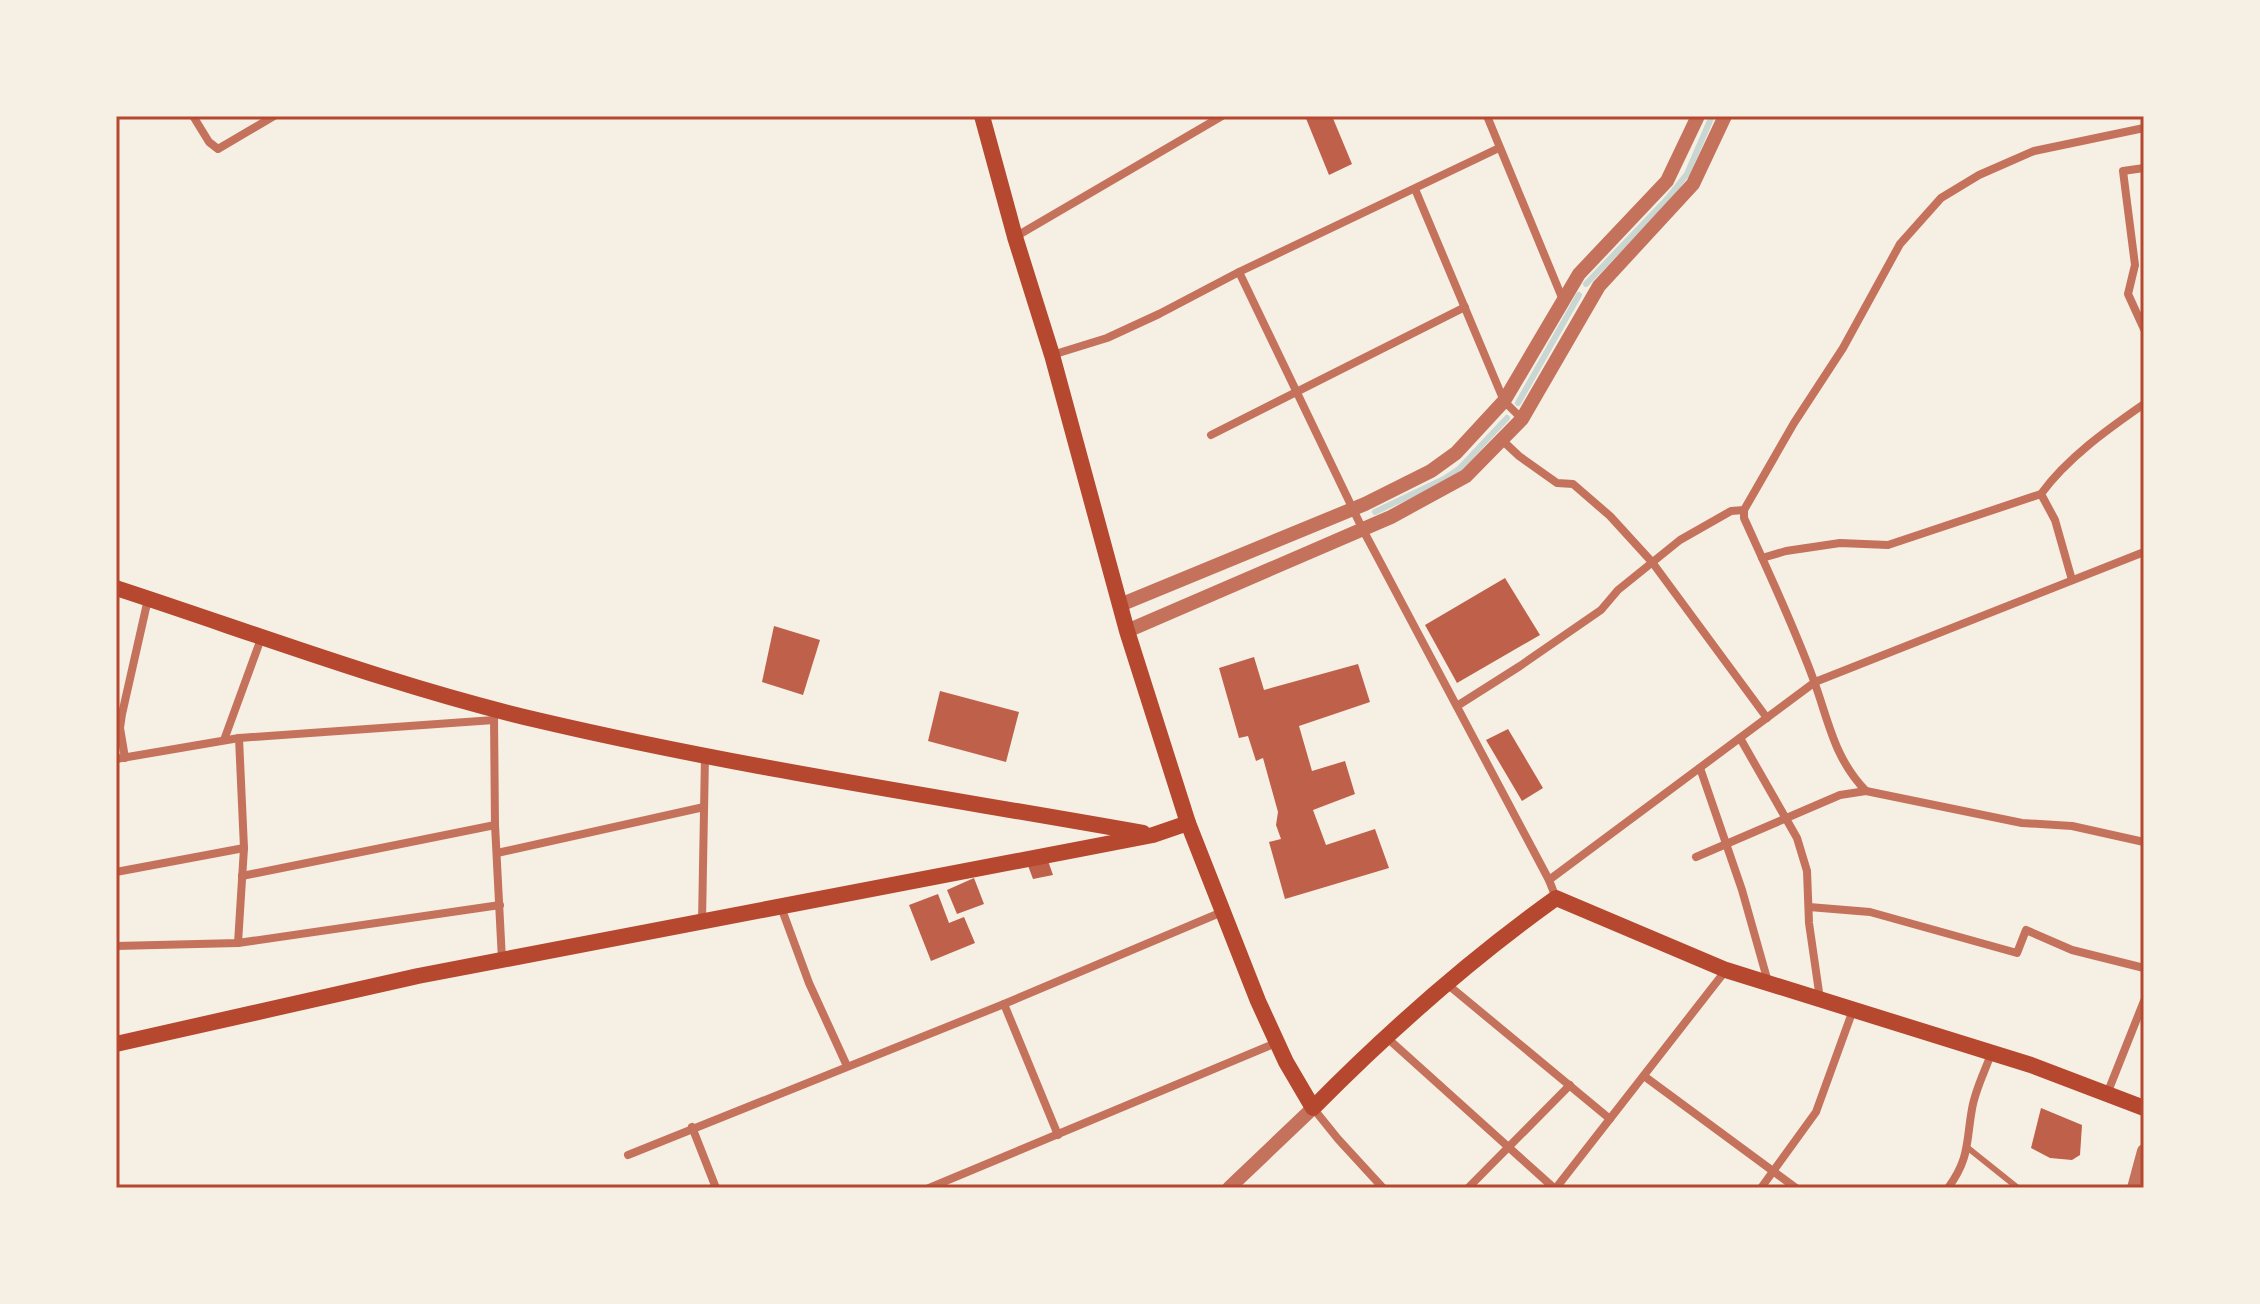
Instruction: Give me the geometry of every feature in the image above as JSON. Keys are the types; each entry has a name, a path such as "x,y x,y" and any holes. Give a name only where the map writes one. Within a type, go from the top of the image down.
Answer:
{"main road":[{"path":"982,116 1052,355 1127,631 1188,823 1276,1043 1313,1108 1385,1036 1446,983 1556,898 1726,970 2031,1065 2144,1108"},
{"path":"116,588 494,714 1153,835"},
{"path":"116,1044 502,960 1153,835 1188,823"}],"street":[{"path":"193,116 209,142 218,149 274,116"},
{"path":"1015,237 1222,116"},
{"path":"1487,116 1563,300"},
{"path":"1120,605 1393,492 1446,461 1504,401 1573,282 1667,181 1698,116"},
{"path":"1127,631 1391,517 1458,482 1522,419 1593,294 1693,184 1725,116"},
{"path":"1866,791 1851,776 1830,735 1815,682 1744,518 1744,510 1794,423 1843,348 1900,244 1941,198 1979,175 2034,151 2144,128"},
{"path":"1052,355 1107,338 1159,314 1239,272 1499,148"},
{"path":"2144,168 2123,171 2135,265 2128,294 2144,329"},
{"path":"1415,189 1504,401 1522,419"},
{"path":"1239,272 1362,528 1556,898"},
{"path":"1573,282 1593,294"},
{"path":"1211,435 1465,307"},
{"path":"1762,558 1840,543 1888,545 2041,494 2052,479 2100,437 2144,404"},
{"path":"1503,441 1557,483 1573,484 1610,516 1652,562 1767,718"},
{"path":"2041,494 2055,520 2072,580"},
{"path":"1457,706 1601,610 1618,590 1680,540 1731,511 1744,510"},
{"path":"1549,880 1815,682 2144,552"},
{"path":"148,598 122,714 120,759 239,738 494,714 495,825 502,960"},
{"path":"224,740 262,636"},
{"path":"238,943 244,848 239,738"},
{"path":"1740,738 1797,838 1807,871 1820,999"},
{"path":"702,922 705,755"},
{"path":"1700,768 1742,890 1768,983"},
{"path":"1696,857 1840,795 1866,791 2022,823 2072,826 2144,842"},
{"path":"497,853 704,807"},
{"path":"242,876 495,825"},
{"path":"116,872 244,848"},
{"path":"116,946 238,943 500,905"},
{"path":"780,906 809,983 847,1066"},
{"path":"1809,907 1870,912 2017,953 2026,930 2072,950 2144,968"},
{"path":"628,1155 1223,912"},
{"path":"1385,1036 1555,1188 1726,970"},
{"path":"1446,983 1610,1119"},
{"path":"2107,1094 2144,1001"},
{"path":"1004,1004 1058,1135"},
{"path":"1761,1188 1816,1112 1853,1009"},
{"path":"929,1188 1276,1043"},
{"path":"1948,1188 1968,1148 1972,1107 1991,1054"},
{"path":"1644,1076 1796,1188"},
{"path":"1468,1188 1570,1085"},
{"path":"1229,1188 1313,1108 1383,1188"},
{"path":"692,1127 716,1188"},
{"path":"2133,1188 2144,1151"}],"lane":[{"path":"1968,1148 2018,1188"}],"building":[{"path":"1305,116 1332,116 1352,164 1329,175"},
{"path":"1505,578 1540,635 1457,683 1425,625"},
{"path":"774,626 820,640 803,695 762,682"},
{"path":"1254,657 1264,690 1358,664 1370,702 1299,726 1312,771 1345,761 1355,794 1313,810 1326,845 1375,829 1389,868 1285,899 1269,842 1281,839 1276,825 1278,812 1263,758 1256,761 1248,736 1239,738 1219,668"},
{"path":"940,691 1019,712 1006,762 928,741"},
{"path":"1508,729 1543,788 1522,801 1486,740"},
{"path":"1047,858 1053,875 1033,879 1027,863"},
{"path":"974,878 984,904 957,914 947,890"},
{"path":"938,894 949,923 964,917 975,943 931,961 909,905"},
{"path":"2041,1108 2082,1125 2080,1155 2072,1160 2050,1158 2031,1148"}],"waterway":[{"path":"1586,284 1687,174 1712,116"},
{"path":"1518,403 1579,295"},
{"path":"1375,512 1459,469 1507,418"}]}
